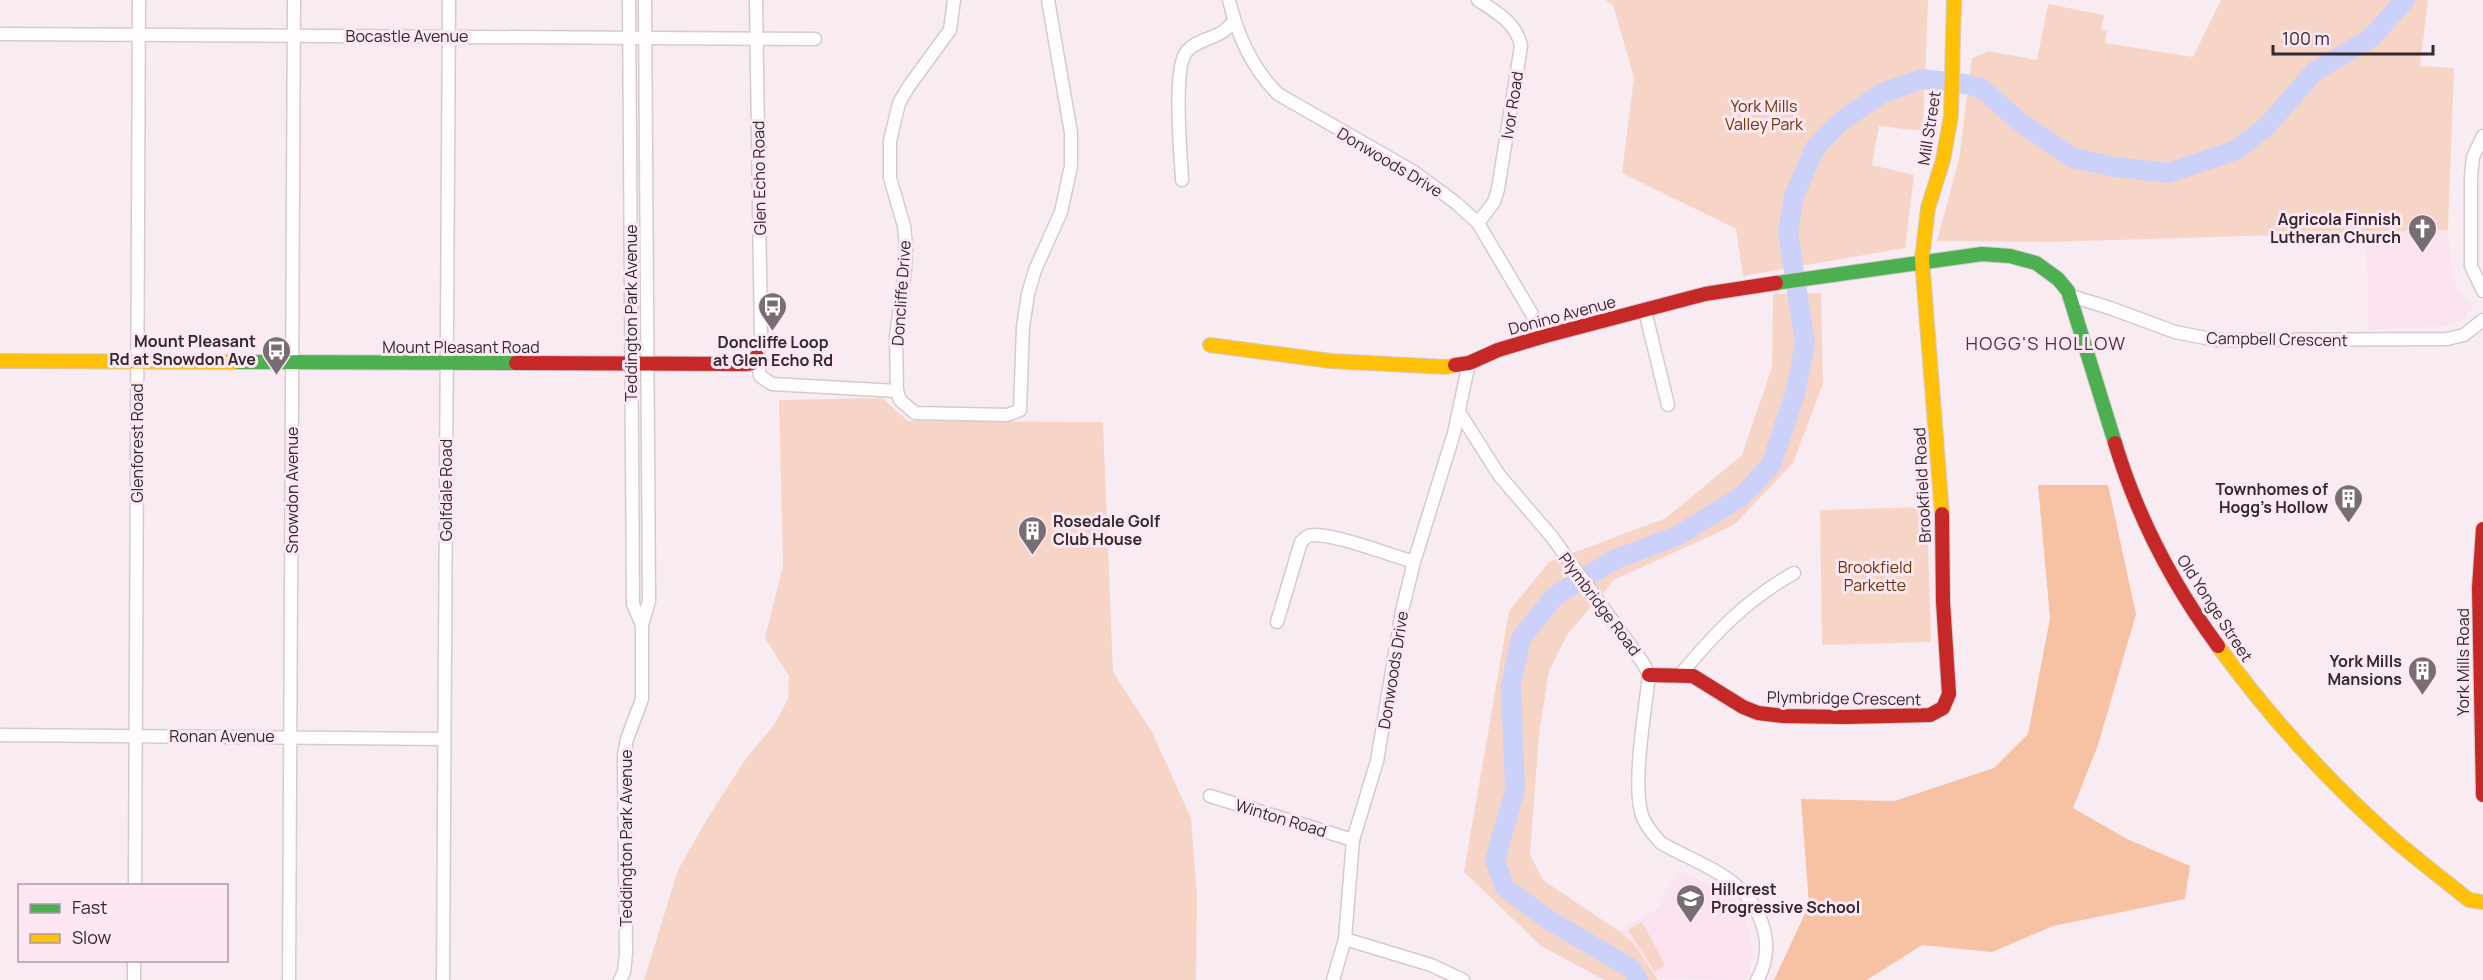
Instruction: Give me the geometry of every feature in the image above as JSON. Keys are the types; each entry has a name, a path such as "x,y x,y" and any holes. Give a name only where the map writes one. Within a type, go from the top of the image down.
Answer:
{"street":[{"name":"Glenforest Road","path":"135,884 139,0"},
{"name":"Snowdon Avenue","path":"289,980 294,0"},
{"name":"Golfdale Road","path":"443,980 449,0"},
{"name":"Teddington Park Avenue","path":"629,0 633,604 642,625"},
{"name":"Teddington Park Avenue","path":"620,980 624,972 626,953 624,755 627,739 642,699 642,625 649,601 645,0"},
{"name":"Glen Echo Road","path":"756,0 761,340 758,356"},
{"name":"Doncliffe Drive","path":"897,391 896,336 906,263 906,245 904,226 890,178 891,129 900,103 909,87 950,30 954,0"},
{"path":"758,356 760,376 772,384 897,391 900,400 915,413 1007,415 1020,410 1023,327 1028,294 1038,264 1061,212 1071,166 1071,133 1048,0"},
{"name":"Donwoods Drive","path":"1229,0 1234,22 1263,79 1278,94 1414,172 1456,203 1478,223 1545,336"},
{"name":"Ivor Road","path":"1478,0 1511,24 1518,35 1521,46 1498,189 1494,202 1478,223"},
{"name":"Mill Street","path":"1922,259 1928,208 1943,160 1952,106 1954,0"},
{"path":"1182,180 1179,92 1182,61 1186,52 1197,42 1225,30 1234,22"},
{"name":"Bocastle Avenue","path":"0,34 815,39"},
{"path":"2483,136 2473,157 2471,177 2471,266 2483,291"},
{"name":"Old Yonge Street","path":"1922,259 1980,253 2028,259 2052,272 2071,296 2128,485 2169,571 2211,637 2250,690 2296,744 2391,836 2469,900 2483,902"},
{"name":"Donino Avenue","path":"1210,345 1331,361 1446,367 1469,363 1498,350 1545,336 1717,292 1922,259"},
{"name":"Brookfield Road","path":"1922,259 1942,515 1943,602 1949,694 1943,708"},
{"name":"Campbell Crescent","path":"2071,296 2175,332 2216,340 2447,339 2464,335 2483,320"},
{"path":"1644,311 1668,405"},
{"name":"Mount Pleasant Road","path":"0,360 749,364 758,356"},
{"name":"Donwoods Drive","path":"1333,980 1345,939 1353,840 1377,761 1387,711 1392,660 1414,562 1459,412 1469,363"},
{"name":"Plymbridge Road","path":"1459,412 1499,475 1552,537 1635,650 1649,675 1640,770 1641,813 1653,835 1661,843 1726,877 1747,894 1760,916 1767,943 1763,966 1757,980"},
{"name":"York Mills Road","path":"2483,529 2479,570 2483,795"},
{"path":"1277,622 1301,542 1307,536 1334,538 1414,562"},
{"path":"1680,675 1709,639 1740,609 1794,573"},
{"name":"Plymbridge Crescent","path":"1649,675 1693,676 1743,707 1758,713 1783,716 1930,715 1943,708"},
{"name":"Ronan Avenue","path":"0,735 444,739"},
{"name":"Winton Road","path":"1209,796 1353,840"},
{"path":"1345,939 1431,965 1463,980"},
{"path":"134,962 134,980"}],"shaded area":[{"path":"2448,230 2452,273 2456,287 2473,307 2464,318 2450,326 2369,330 2366,233"},
{"path":"2038,485 2108,485 2136,614 2098,745 2073,808 2127,839 2190,866 2185,899 2053,926 1992,952 1922,945 1867,980 1774,980 1809,905 1801,799 1894,801 1994,768 2028,734 2050,618"},
{"name":"Hillcrest Progressive School","path":"1678,871 1709,884 1733,898 1744,916 1750,933 1752,955 1749,975 1745,980 1658,979 1634,944 1619,931 1658,908"}],"green space":[{"name":"York Mills Valley Park","path":"1605,0 1928,0 1923,131 1879,126 1872,165 1914,175 1905,248 1743,276 1736,229 1622,173 1634,78 1613,5"},
{"path":"2221,0 2428,0 2420,66 2454,68 2448,230 2050,242 1937,241 1959,159 1972,58 1989,51 2037,60 2048,4 2104,15 2101,30 2107,31 2105,43 2193,57"},
{"path":"1821,293 1823,384 1793,463 1734,525 1614,580 1567,635 1549,671 1539,734 1530,854 1543,880 1619,931 1634,944 1658,980 1604,980 1541,946 1464,872 1509,611 1549,562 1666,518 1742,455 1772,367 1773,294"},
{"path":"882,398 908,421 1103,422 1113,672 1152,732 1191,818 1197,895 1196,980 644,980 678,870 710,814 747,757 774,725 788,699 789,676 765,638 783,565 779,400"},
{"name":"Brookfield Parkette","path":"1927,507 1931,642 1822,645 1820,510"},
{"path":"1642,922 1665,965 1655,972 1628,930"}],"waterway":[{"path":"1638,980 1632,969 1549,920 1505,888 1495,860 1515,790 1511,685 1521,638 1555,596 1614,560 1679,535 1742,496 1771,465 1795,394 1805,344 1788,232 1794,196 1815,148 1840,122 1882,93 1922,79 1981,88 2021,123 2073,158 2115,167 2168,173 2236,150 2266,127 2315,71 2371,38 2405,0"}],"traffic: fast":[{"path":"1776,283 1982,254 2010,256 2036,263 2058,279 2068,291 2115,443"},
{"path":"234,362 516,363"}],"traffic: slow":[{"path":"1942,514 1922,259 1928,208 1943,160 1951,116 1954,0"},
{"path":"1210,345 1331,361 1446,367 1455,365"},
{"path":"0,361 234,362"},
{"path":"2218,646 2299,746 2343,792 2400,844 2469,900 2483,902"}],"traffic: jam":[{"path":"1455,365 1469,363 1498,350 1545,336 1705,294 1776,283"},
{"path":"516,363 746,364 752,363 757,356"},
{"path":"2115,443 2134,497 2158,549 2186,599 2218,646"},
{"path":"1649,675 1693,676 1743,707 1758,713 1783,716 1930,715 1943,708 1949,694 1943,602 1942,514"},
{"path":"2483,529 2479,588 2483,795"}],"place":[{"name":"Agricola Finnish Lutheran Church","path":"2422,254"},
{"name":"Doncliffe Loop at Glen Echo Rd","path":"773,332"},
{"name":"Mount Pleasant Rd at Snowdon Ave","path":"277,376"},
{"name":"Townhomes of Hogg's Hollow","path":"2349,524"},
{"name":"Rosedale Golf Club House","path":"1032,556"},
{"name":"York Mills Mansions","path":"2423,696"},
{"name":"Hillcrest Progressive School","path":"1690,924"}],"district":[{"name":"HOGG'S HOLLOW","path":"2046,344"}]}
